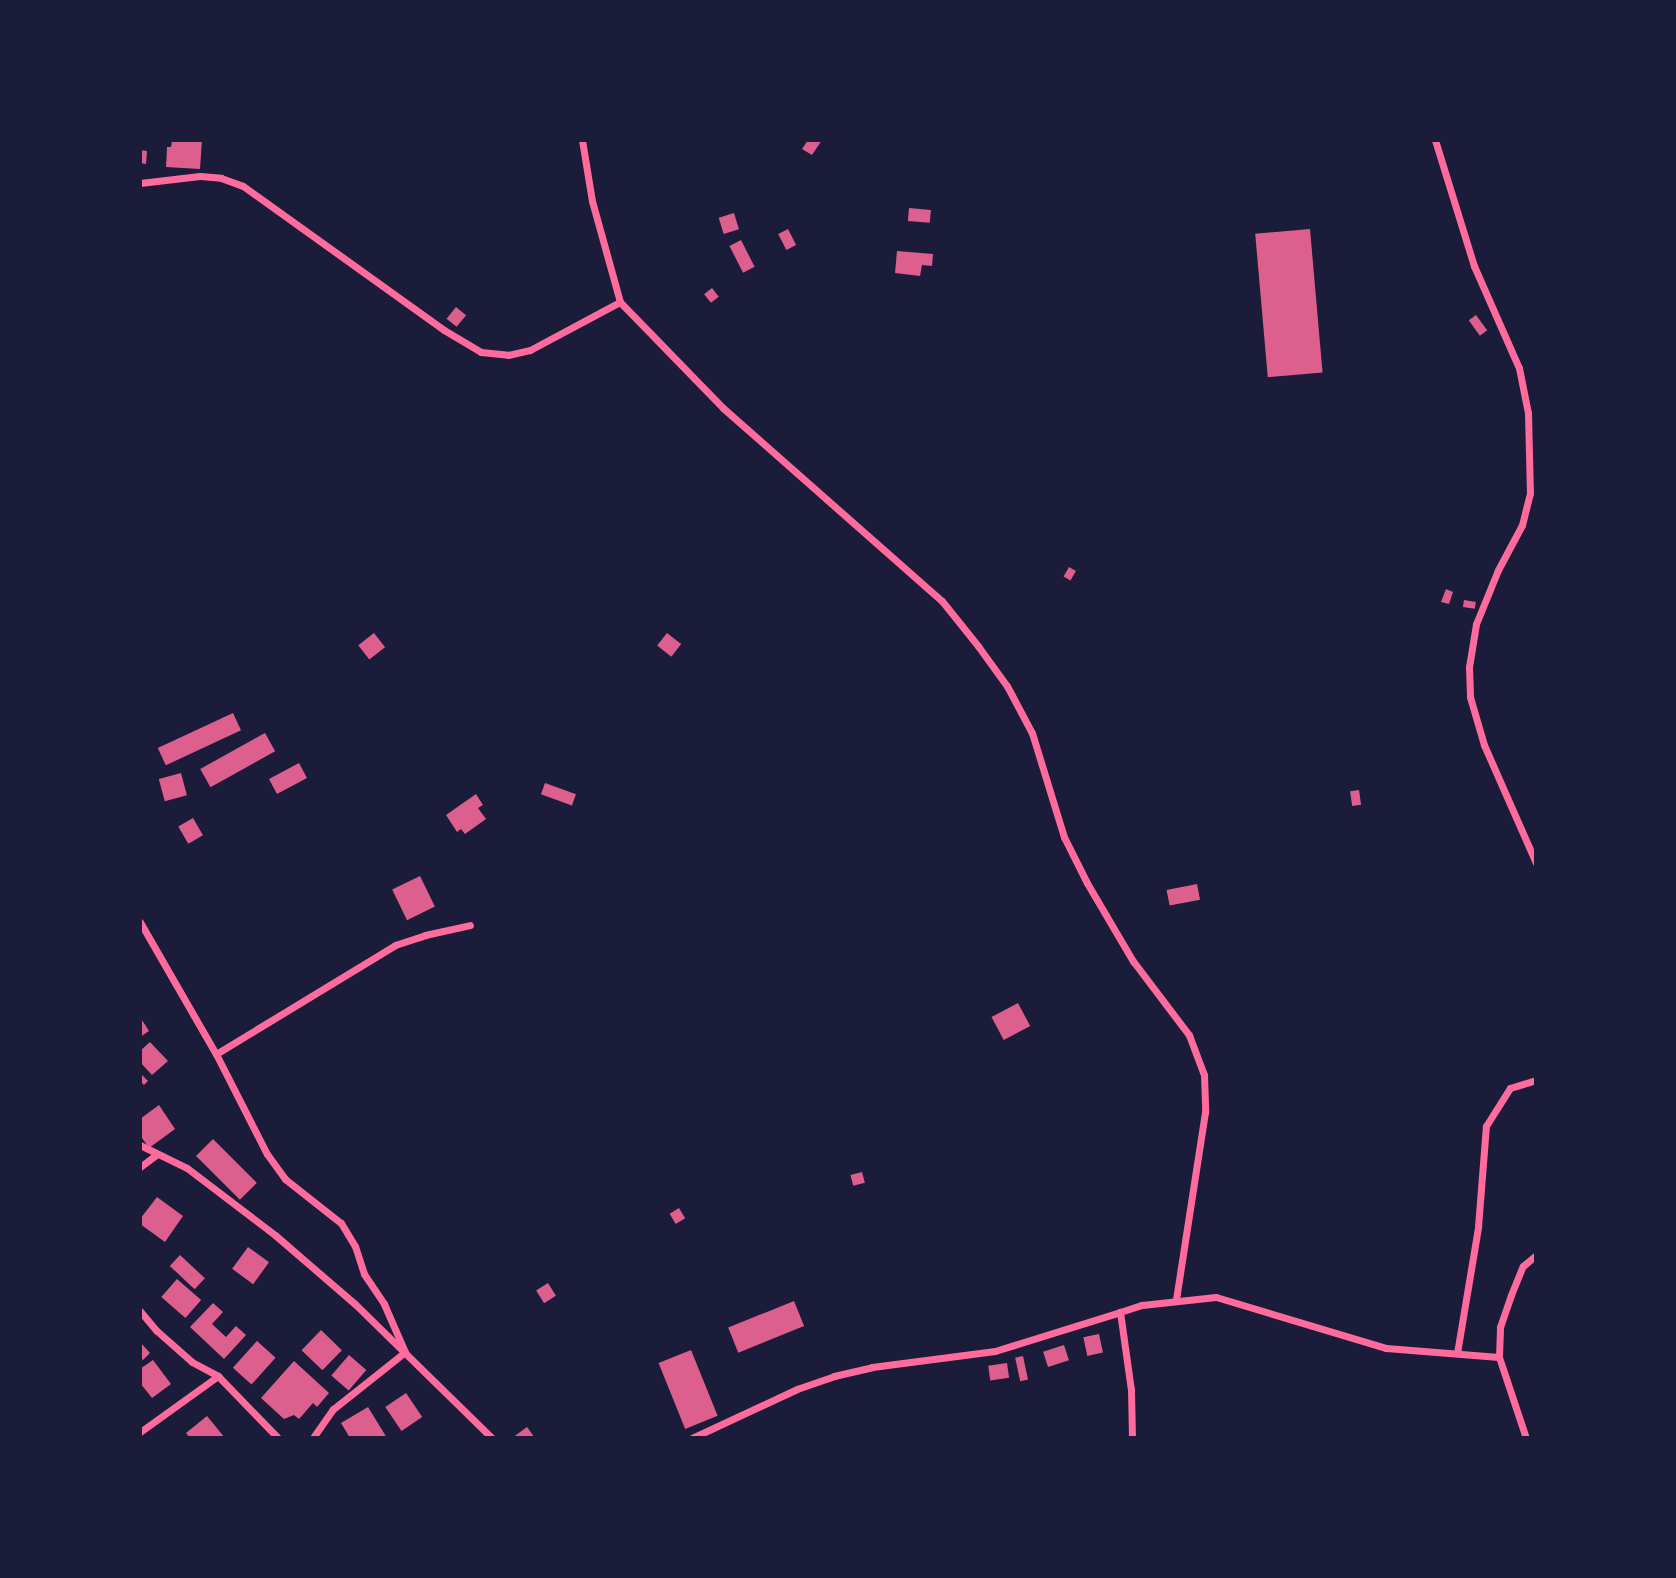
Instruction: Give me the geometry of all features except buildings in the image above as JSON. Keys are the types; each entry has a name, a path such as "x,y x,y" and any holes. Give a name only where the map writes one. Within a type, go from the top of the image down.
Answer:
{"street":[{"path":"582,140 592,201 620,302 723,408 942,601 1007,686 1032,733 1065,837 1087,883 1133,961 1189,1035 1204,1075 1205,1112 1176,1300"},
{"path":"1435,140 1474,266 1519,368 1528,413 1532,457 1530,494 1522,525 1498,570 1476,624 1469,667 1470,696 1484,745 1536,863"},
{"path":"140,183 200,176 221,178 243,186 444,330 481,352 508,355 530,350 620,302"},
{"path":"140,922 216,1054 267,1154 279,1171 341,1223 355,1246 364,1274 384,1304 405,1352"},
{"path":"216,1054 396,945 470,925"},
{"path":"1457,1353 1478,1227 1486,1126 1510,1088 1536,1080"},
{"path":"140,1145 187,1168 275,1235 405,1352 492,1438"},
{"path":"140,1167 157,1154"},
{"path":"1526,1438 1499,1357 1500,1327 1522,1266 1536,1255"},
{"path":"692,1438 797,1389 834,1376 872,1367 995,1351 1120,1312 1176,1300 1216,1297 1386,1348 1499,1357"},
{"path":"140,1311 157,1331 192,1362 218,1376 278,1438"},
{"path":"1120,1312 1131,1390 1132,1438"},
{"path":"315,1437 333,1409 405,1352"},
{"path":"140,1432 218,1376"}]}
